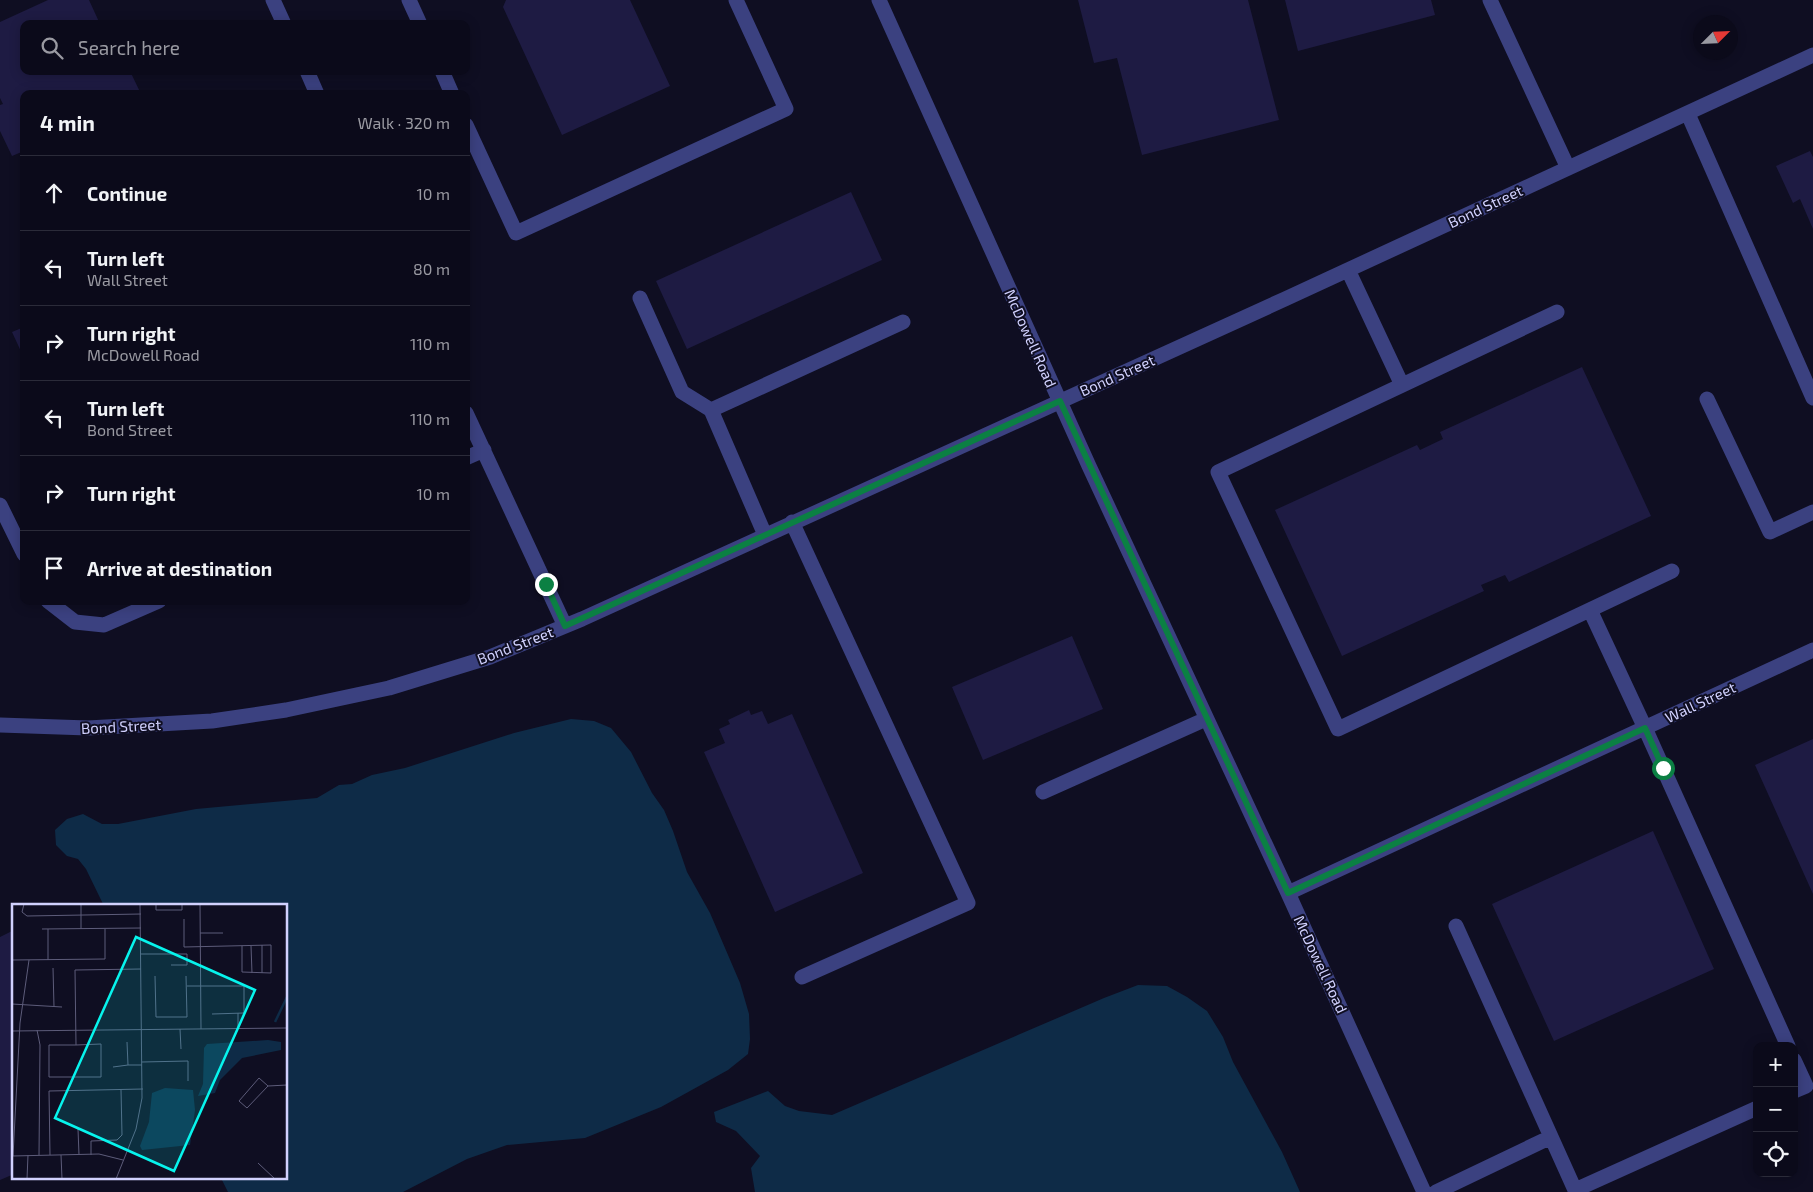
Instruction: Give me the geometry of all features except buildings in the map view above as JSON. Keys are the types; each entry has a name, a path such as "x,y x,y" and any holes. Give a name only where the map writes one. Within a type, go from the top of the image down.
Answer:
{"street":[{"path":"273,0 282,20"},
{"path":"409,0 418,20"},
{"path":"470,134 516,233 786,109 736,0"},
{"name":"McDowell Road","path":"879,0 1060,401 1424,1192"},
{"path":"1490,0 1568,168"},
{"name":"Bond Street","path":"0,725 88,728 212,721 286,710 389,688 490,657 565,626 1348,270 1813,55"},
{"path":"309,75 315,90"},
{"path":"444,75 450,90"},
{"path":"1688,114 1813,398"},
{"path":"1348,270 1402,386"},
{"path":"640,298 682,392 711,410 765,535"},
{"path":"1557,312 1218,472 1338,729 1672,572"},
{"path":"711,410 903,322"},
{"path":"1707,399 1770,532 1813,512"},
{"path":"470,421 565,626"},
{"path":"470,456 484,450"},
{"path":"0,505 20,546"},
{"path":"792,522 968,903 802,977"},
{"path":"53,605 75,622 104,625 150,605"},
{"path":"1590,610 1786,1042"},
{"name":"Wall Street","path":"1288,893 1813,650"},
{"path":"1043,792 1206,719"},
{"path":"1456,926 1575,1190 1753,1110"},
{"path":"1798,1069 1806,1086 1798,1089"},
{"path":"1436,1192 1551,1137"}],"water":[{"path":"571,719 594,721 611,728 631,752 652,793 664,810 687,872 710,913 740,983 749,1014 750,1039 748,1054 728,1070 661,1107 585,1138 507,1145 467,1159 403,1192 228,1192 222,1180 288,1180 288,904 103,904 86,869 78,859 67,856 56,845 55,830 67,819 83,814 102,824 118,824 196,809 317,798 339,785 352,784 372,775 405,768 514,733"},
{"path":"1138,985 1167,986 1207,1011 1223,1037 1233,1062 1282,1152 1300,1192 755,1192 751,1168 760,1156 736,1131 716,1122 714,1112 768,1091 785,1106 799,1111 832,1115"}],"route":[{"path":"546,584 565,626 1060,401 1288,893 1645,728 1663,768"}]}
